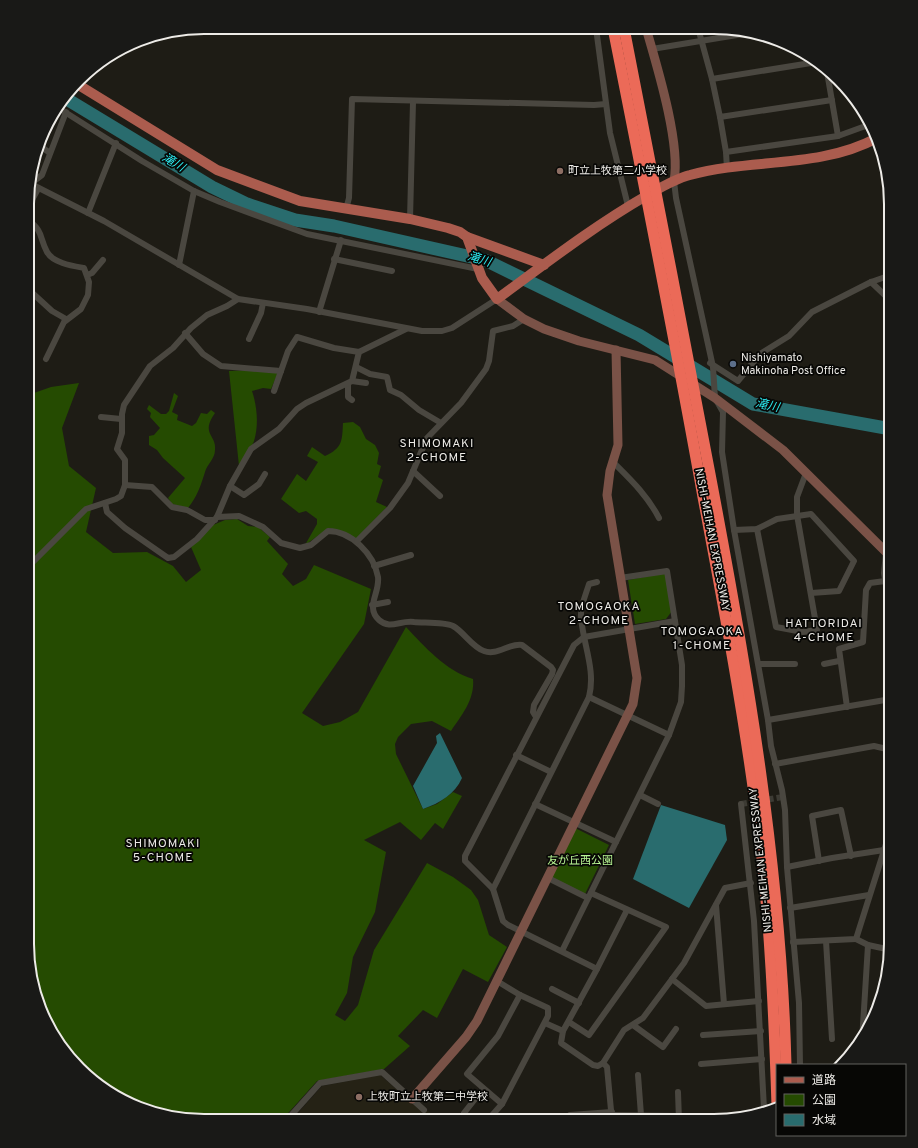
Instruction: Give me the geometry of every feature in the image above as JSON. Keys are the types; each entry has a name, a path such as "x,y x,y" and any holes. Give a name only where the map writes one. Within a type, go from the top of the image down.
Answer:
{"highway":[{"name":"NISHI-MEIHAN EXPRESSWAY","path":"614,34 649,185"},
{"name":"NISHI-MEIHAN EXPRESSWAY","path":"625,34 674,335 737,681 758,827 769,931 776,1083"},
{"name":"NISHI-MEIHAN EXPRESSWAY","path":"652,201 686,344 735,605 759,757 769,833 779,930 786,1064"}],"main road":[{"path":"81,87 217,170 300,201 448,228 469,241 544,265"},
{"path":"469,241 478,269 497,300 628,206 674,181 689,175 799,160 837,153 871,140"}],"street":[{"path":"597,34 610,133 628,206"},
{"path":"648,34 670,128 676,167 674,181 676,198 712,365 715,398 723,412 722,452 734,530 759,664 771,746 783,797 790,908 799,1003 800,1064"},
{"path":"699,34 712,79 720,117 726,152 727,169"},
{"path":"652,49 736,35"},
{"path":"712,79 809,63"},
{"path":"828,78 838,136"},
{"path":"346,209 348,198 352,99 412,102 606,104"},
{"path":"720,117 832,100"},
{"path":"410,220 412,102"},
{"path":"63,110 116,143 132,155 194,191 297,231 478,269"},
{"path":"35,180 42,175 66,112"},
{"path":"726,152 838,136 865,126"},
{"path":"88,213 116,143"},
{"path":"43,148 50,153"},
{"path":"35,187 88,213 238,299 319,312 406,329 442,331 452,328 497,300 524,319 561,335 655,360 715,398 754,426 783,450 884,551"},
{"path":"34,196 38,189"},
{"path":"179,265 194,191"},
{"path":"34,226 40,231 49,255 57,260 84,268 90,288 84,305 66,319 46,359"},
{"path":"319,312 341,240"},
{"path":"334,259 392,271"},
{"path":"87,275 92,273 103,260"},
{"path":"712,365 738,381 760,354 789,336 812,312 871,282 884,277"},
{"path":"871,282 884,295"},
{"path":"34,295 52,312 66,319"},
{"path":"34,562 86,509 121,496 125,485 125,460 117,449 122,433 121,419 124,405 150,366 173,348 185,333 210,313 227,306 238,299"},
{"path":"249,339 261,313 263,303"},
{"path":"357,541 390,508 408,483 427,438 461,403 486,369 489,361 493,331 513,326 524,319"},
{"path":"274,391 288,351 297,337 334,348 359,352 406,329"},
{"path":"185,333 203,354 221,366 281,372"},
{"path":"412,1099 470,1032 522,932 629,716 635,696 637,678 607,495 610,471 618,445 616,350"},
{"path":"352,400 348,396 350,382 356,367 359,352"},
{"path":"356,367 370,374 387,377 388,387 392,392 401,395 420,410 442,423"},
{"path":"105,503 107,512 125,528 171,558 197,539 216,519 230,486 251,449 255,445 279,429 297,409 306,403 350,382 366,383"},
{"path":"101,417 121,419"},
{"path":"613,462 643,492 650,501 659,518"},
{"path":"413,471 440,496"},
{"path":"757,529 776,627 803,632 817,630 798,515 797,497 806,473"},
{"path":"230,486 244,495 259,484 264,474"},
{"path":"125,485 152,487 172,507 187,510 205,520 239,516 262,527 281,543 300,548 312,545 328,531 338,532 357,541 374,566 378,578 372,605 374,615 388,625 412,622 445,624 456,628 485,652 492,652 522,644 553,670 545,688 534,705 533,712 536,717"},
{"path":"734,530 757,529 777,519 812,514 854,561 839,591 811,593"},
{"path":"374,566 411,555"},
{"path":"562,952 589,895 670,735 681,702 682,665 667,571 620,578"},
{"path":"847,707 839,661 839,649 863,642 866,590 870,584 884,581"},
{"path":"493,889 589,697 591,674 580,615 589,584 597,582"},
{"path":"372,605 388,602"},
{"path":"597,969 503,921 493,889 465,861 464,856 574,645 584,637 675,621"},
{"path":"824,664 839,661"},
{"path":"759,664 796,664"},
{"path":"589,697 670,735"},
{"path":"768,720 884,700"},
{"path":"775,764 874,746 884,748"},
{"path":"516,756 551,772"},
{"path":"640,795 658,804"},
{"path":"535,804 616,842"},
{"path":"741,804 751,883 761,1031 764,1106"},
{"path":"819,861 812,816 841,810 851,856"},
{"path":"787,867 884,850 856,939"},
{"path":"548,878 666,927 589,1035 569,1022"},
{"path":"626,910 597,969 563,1032 562,1045 592,1065 598,1066 603,1063 624,1030 643,1018 684,963 724,888 751,883"},
{"path":"790,908 869,895"},
{"path":"716,904 724,1004"},
{"path":"793,942 856,939 868,946 884,949"},
{"path":"826,941 832,1040"},
{"path":"863,1025 868,946"},
{"path":"672,979 706,1006 759,1001"},
{"path":"493,1114 502,1104 548,1016 548,1008 520,995 497,981"},
{"path":"552,989 579,1003"},
{"path":"502,1104 467,1074 498,1036 520,995"},
{"path":"545,1023 563,1032"},
{"path":"633,1025 663,1047 676,1030"},
{"path":"702,1035 761,1031"},
{"path":"701,1064 762,1059"},
{"path":"603,1063 607,1067 612,1114"},
{"path":"292,1114 320,1083 382,1072 424,1110"},
{"path":"638,1075 641,1114"},
{"path":"465,1114 464,1113 483,1089"},
{"path":"678,1092 679,1114"}],"shaded area":[{"name":"上牧町立上牧第二中学校","path":"380,1075 423,1112 426,1109 432,1114 297,1114 322,1086"}],"green space":[{"path":"252,370 278,373 271,389 263,388 252,391 257,416 256,435 253,443 239,466 229,371"},
{"path":"79,383 62,428 69,466 96,488 86,532 113,553 147,552 173,566 186,582 201,570 191,547 213,525 225,520 237,519 248,526 258,527 270,537 267,541 288,564 282,574 293,586 306,579 314,565 371,589 364,624 302,713 323,726 340,722 358,712 406,627 436,658 454,670 473,679 470,700 451,731 432,721 411,724 398,737 395,744 396,754 423,809 437,804 453,792 462,796 443,829 435,823 421,840 400,822 364,840 386,852 375,912 353,957 347,993 335,1015 345,1021 358,1005 374,950 427,863 453,877 471,890 478,900 489,935 507,947 488,982 463,969 437,1018 423,1010 398,1036 410,1046 384,1069 317,1081 287,1114 193,1114 171,1111 139,1101 119,1091 101,1079 76,1056 57,1029 43,999 37,977 34,955 34,393 51,387"},
{"path":"174,393 178,396 172,412 178,415 177,420 192,426 196,423 201,413 207,414 211,410 215,413 211,420 209,430 214,441 215,453 206,469 196,495 188,508 172,504 168,498 185,478 163,458 157,450 149,445 149,436 154,435 160,428 150,417 151,413 147,409 149,405 161,414 166,414 169,411"},
{"path":"353,422 360,427 366,439 375,445 379,453 377,464 381,466 378,477 383,480 376,502 387,507 356,539 329,528 305,545 317,524 317,519 306,511 299,513 281,499 297,474 306,481 318,462 307,456 312,447 325,456 331,453 338,447 342,439 343,423"},
{"path":"666,573 672,611 666,619 635,624 628,580"},
{"name":"友が丘西公園","path":"575,828 609,845 585,894 551,877"}],"water":[{"path":"440,733 462,778 455,789 446,797 423,809 413,786 437,743 436,736"},
{"path":"661,805 725,825 727,840 689,908 633,879"}],"waterway":[{"name":"滝川","path":"69,101 212,187 247,204 295,220 334,226 485,260 639,335 753,404 884,428"}],"tunnel":[{"path":"741,804 783,797"}],"place":[{"name":"町立上牧第二小学校","path":"560,171"},
{"name":"Nishiyamato Makinoha Post Office","path":"733,364"},
{"name":"上牧町立上牧第二中学校","path":"359,1097"}],"district":[{"name":"SHIMOMAKI 2-CHOME","path":"437,451"},
{"name":"TOMOGAOKA 2-CHOME","path":"599,614"},
{"name":"HATTORIDAI 4-CHOME","path":"824,631"},
{"name":"TOMOGAOKA 1-CHOME","path":"702,639"},
{"name":"SHIMOMAKI 5-CHOME","path":"163,851"}]}
